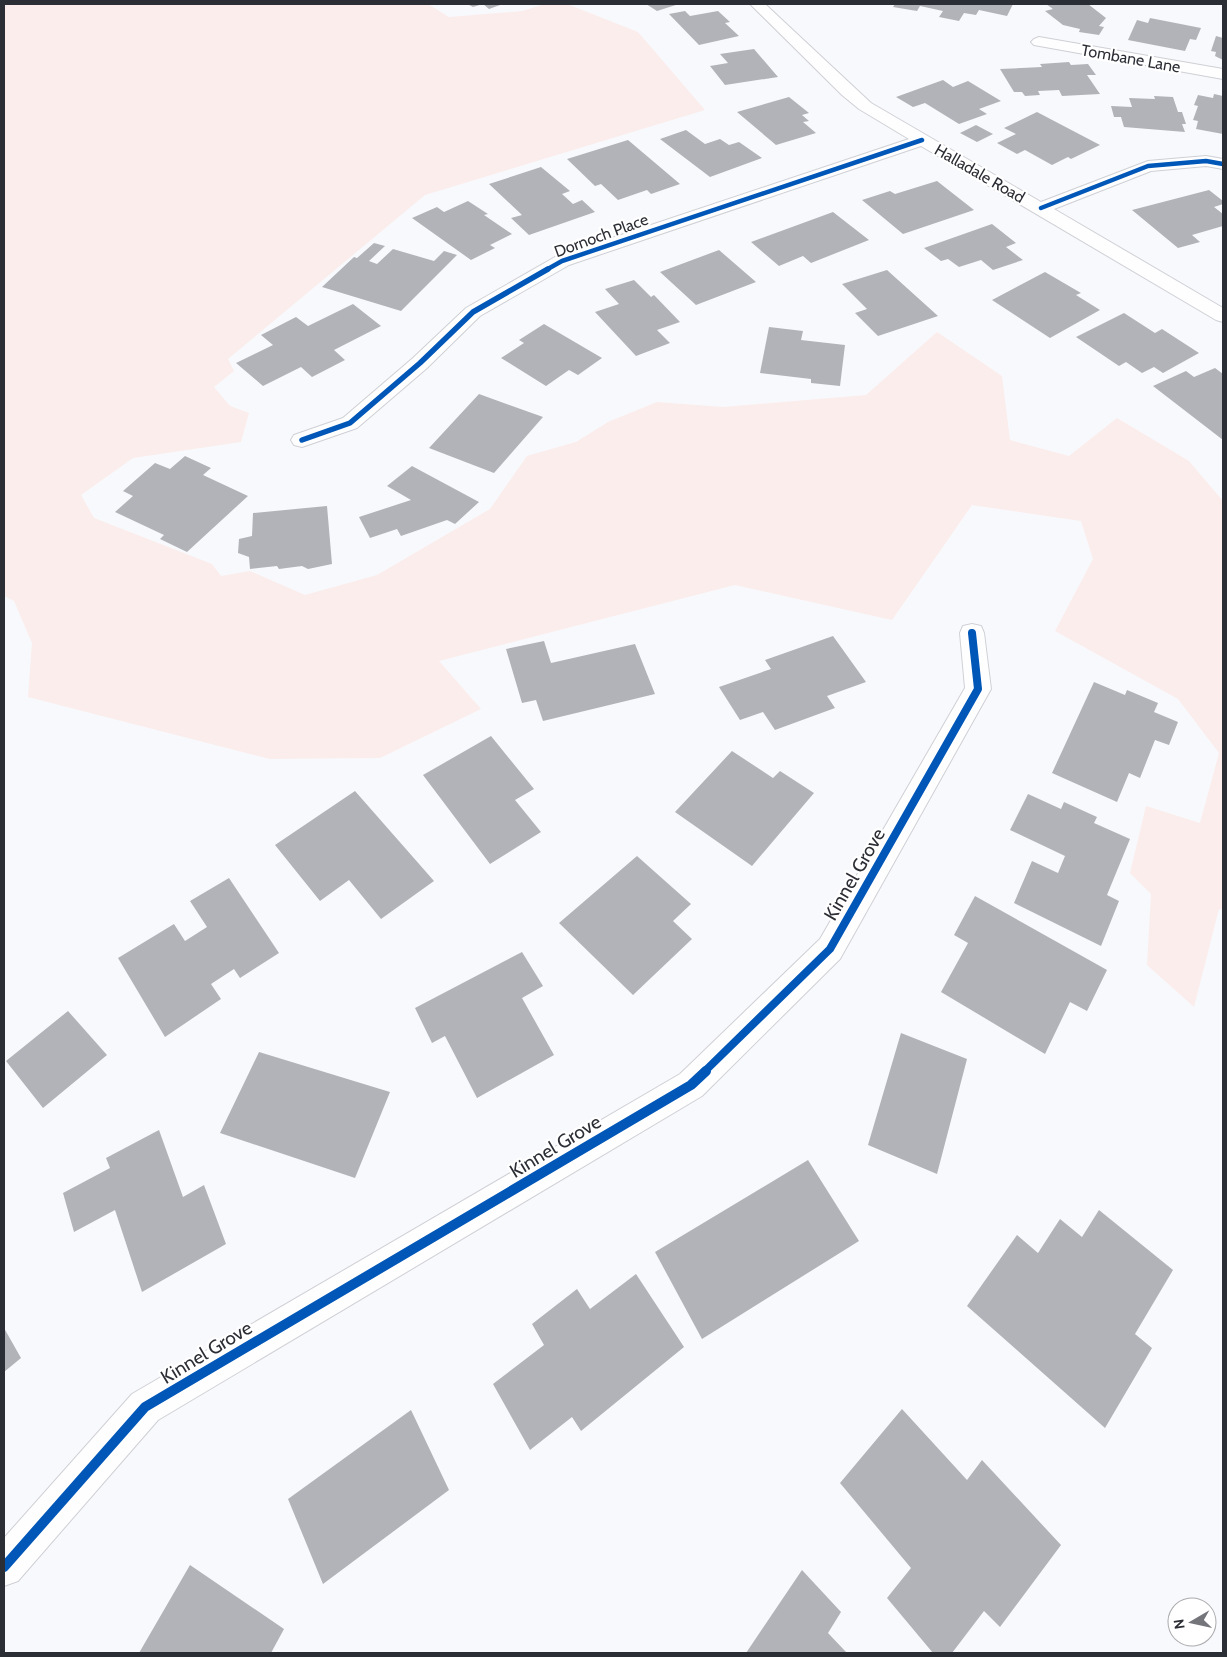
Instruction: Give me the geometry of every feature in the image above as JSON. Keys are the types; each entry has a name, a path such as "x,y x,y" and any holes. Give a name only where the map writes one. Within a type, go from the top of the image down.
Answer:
{"street":[{"name":"Halladale Road","path":"757,4 865,106 1223,316"},
{"name":"Tombane Lane","path":"1038,42 1223,74"},
{"name":"Dornoch Place","path":"302,440 350,423 420,363 473,312 562,261 922,140"},
{"path":"1041,208 1148,166 1206,161 1223,164"},
{"name":"Kinnel Grove","path":"4,1567 145,1407 691,1085 830,948 978,689 972,632"}],"shaded area":[{"path":"4,4 428,4 449,17 522,11 545,4 567,4 638,32 705,110 425,195 228,359 234,371 214,387 230,406 249,413 241,442 133,458 81,495 94,518 212,564 221,576 250,571 305,595 377,575 490,509 527,456 576,442 608,422 657,402 723,407 866,395 937,332 1002,376 1010,440 1069,456 1117,418 1189,461 1223,501 1223,910 1219,909 1194,1007 1147,965 1151,894 1130,873 1146,806 1200,823 1219,753 1178,699 1055,631 1093,559 1081,521 972,505 892,620 735,585 439,661 481,709 380,758 270,759 28,697 32,643 14,601 4,596"}],"building":[{"path":"467,4 483,4 473,7"},
{"path":"483,4 503,4 489,9"},
{"path":"646,4 679,4 657,11"},
{"path":"895,4 1013,4 1007,16 979,10 976,15 964,13 959,21 939,17 943,11 920,6 917,11 893,7"},
{"path":"1046,4 1088,4 1106,18 1099,26 1104,27 1099,35 1079,32 1080,29 1063,25 1045,11 1053,9"},
{"path":"685,11 690,16 718,11 730,22 725,23 739,36 699,45 669,14"},
{"path":"1150,18 1201,28 1196,40 1190,39 1185,51 1128,40 1137,20 1148,23"},
{"path":"1216,36 1223,38 1223,60 1215,56 1216,52 1211,51"},
{"path":"754,49 778,77 725,85 710,66 728,63 720,54"},
{"path":"1069,62 1071,65 1088,64 1096,75 1087,75 1100,94 1062,96 1059,90 1038,91 1040,95 1025,96 1022,92 1014,92 1000,69 1042,67 1040,64"},
{"path":"943,80 953,87 968,81 1001,101 979,109 987,114 959,124 925,103 913,107 896,97"},
{"path":"1214,94 1223,96 1223,134 1196,129 1198,121 1193,120 1198,106 1194,105 1198,95 1213,98"},
{"path":"1154,96 1173,97 1178,112 1182,112 1186,124 1182,124 1185,132 1124,127 1121,117 1114,117 1111,106 1132,107 1129,98 1155,99"},
{"path":"789,97 809,113 802,115 809,121 803,122 816,133 776,145 737,112"},
{"path":"1037,112 1100,145 1071,159 1068,157 1052,165 1025,150 1017,154 997,143 1016,134 1004,128"},
{"path":"976,125 993,134 977,142 960,133"},
{"path":"686,130 705,144 720,139 729,145 739,142 762,158 710,177 660,139"},
{"path":"628,140 680,184 651,194 647,190 618,200 601,184 595,186 567,159"},
{"path":"541,167 570,191 562,194 573,204 582,200 595,212 529,235 511,218 522,215 489,184"},
{"path":"937,181 974,210 903,234 862,200 890,191 895,194"},
{"path":"1209,190 1223,201 1223,204 1214,207 1223,214 1223,226 1192,235 1200,242 1178,248 1132,210"},
{"path":"468,201 488,214 484,215 512,234 490,245 495,248 471,260 412,218 437,207 444,212"},
{"path":"833,212 869,240 811,263 803,256 779,266 751,242"},
{"path":"992,224 1016,243 1006,247 1023,260 993,270 981,260 959,267 948,259 941,261 924,248"},
{"path":"374,243 385,246 369,261 377,264 393,249 434,261 444,251 457,255 401,311 322,287 354,257 357,258"},
{"path":"719,250 756,282 696,305 660,272"},
{"path":"887,270 938,316 878,336 855,313 867,309 842,284"},
{"path":"1045,272 1081,293 1076,295 1100,310 1050,338 992,300"},
{"path":"634,280 651,297 654,295 680,322 657,330 670,343 636,356 595,312 619,304 605,289"},
{"path":"353,304 381,326 334,350 345,360 312,377 301,367 263,386 236,363 273,345 261,335 296,317 308,326"},
{"path":"1124,313 1155,333 1162,329 1199,353 1163,373 1154,367 1142,373 1126,362 1119,366 1076,337"},
{"path":"544,324 602,358 578,375 569,370 546,386 501,358 524,343 519,340"},
{"path":"769,327 803,331 801,340 845,345 840,386 811,383 811,379 760,373"},
{"path":"1215,368 1223,374 1223,440 1153,386 1186,371 1194,377"},
{"path":"479,394 543,417 494,473 429,448"},
{"path":"185,456 211,468 203,475 248,496 187,552 160,539 164,535 115,512 133,496 123,491 155,463 170,469"},
{"path":"412,466 479,502 455,524 447,520 401,536 397,529 370,538 359,517 411,500 387,486"},
{"path":"327,506 332,564 308,569 302,566 279,569 277,566 250,569 249,557 238,553 239,539 252,536 253,513"},
{"path":"833,636 866,682 827,696 835,708 775,730 763,712 740,720 719,687 771,669 765,660"},
{"path":"544,641 551,663 635,644 655,694 543,721 536,700 522,703 506,649"},
{"path":"1094,682 1125,695 1127,690 1158,703 1154,712 1178,722 1169,745 1155,740 1140,778 1129,773 1117,802 1052,773"},
{"path":"491,736 534,789 515,800 541,832 490,864 423,775"},
{"path":"732,751 773,778 780,771 814,793 752,866 675,812"},
{"path":"355,791 434,881 381,919 349,880 320,901 275,845"},
{"path":"1028,794 1061,809 1064,802 1097,817 1094,823 1130,839 1107,895 1119,901 1101,946 1014,903 1032,861 1058,873 1065,856 1010,830"},
{"path":"637,856 691,904 673,921 692,939 633,995 559,923"},
{"path":"229,878 279,953 240,978 234,969 211,984 221,999 165,1037 118,958 174,924 185,941 207,927 190,901"},
{"path":"975,896 1107,970 1087,1011 1070,1002 1045,1054 941,992 968,943 954,935"},
{"path":"522,952 543,986 522,998 554,1055 477,1098 445,1036 432,1043 415,1008"},
{"path":"68,1011 107,1055 43,1108 6,1061"},
{"path":"901,1033 967,1059 937,1174 868,1145"},
{"path":"259,1052 390,1092 355,1178 220,1133"},
{"path":"159,1130 183,1197 204,1185 226,1244 142,1292 115,1210 74,1232 63,1193 110,1168 106,1158"},
{"path":"808,1160 859,1241 702,1339 655,1252"},
{"path":"1099,1210 1173,1270 1135,1334 1152,1348 1105,1428 967,1306 1017,1235 1038,1253 1060,1219 1082,1237"},
{"path":"636,1274 684,1347 581,1431 572,1417 530,1450 493,1384 544,1345 532,1324 577,1289 590,1309"},
{"path":"4,1328 21,1358 4,1372"},
{"path":"902,1409 967,1480 982,1460 1061,1545 1000,1627 984,1611 952,1653 933,1653 887,1598 911,1568 840,1483"},
{"path":"411,1410 449,1490 323,1584 288,1499"},
{"path":"190,1565 284,1629 271,1653 139,1653"},
{"path":"802,1570 841,1612 828,1633 847,1653 746,1653"}],"cycle path":[{"path":"302,440 350,423 420,363 473,312 562,261 922,140"},
{"path":"1041,208 1148,166 1206,161 1223,164"},
{"path":"4,1567 145,1407 691,1085 830,949 978,689 972,633"}]}
